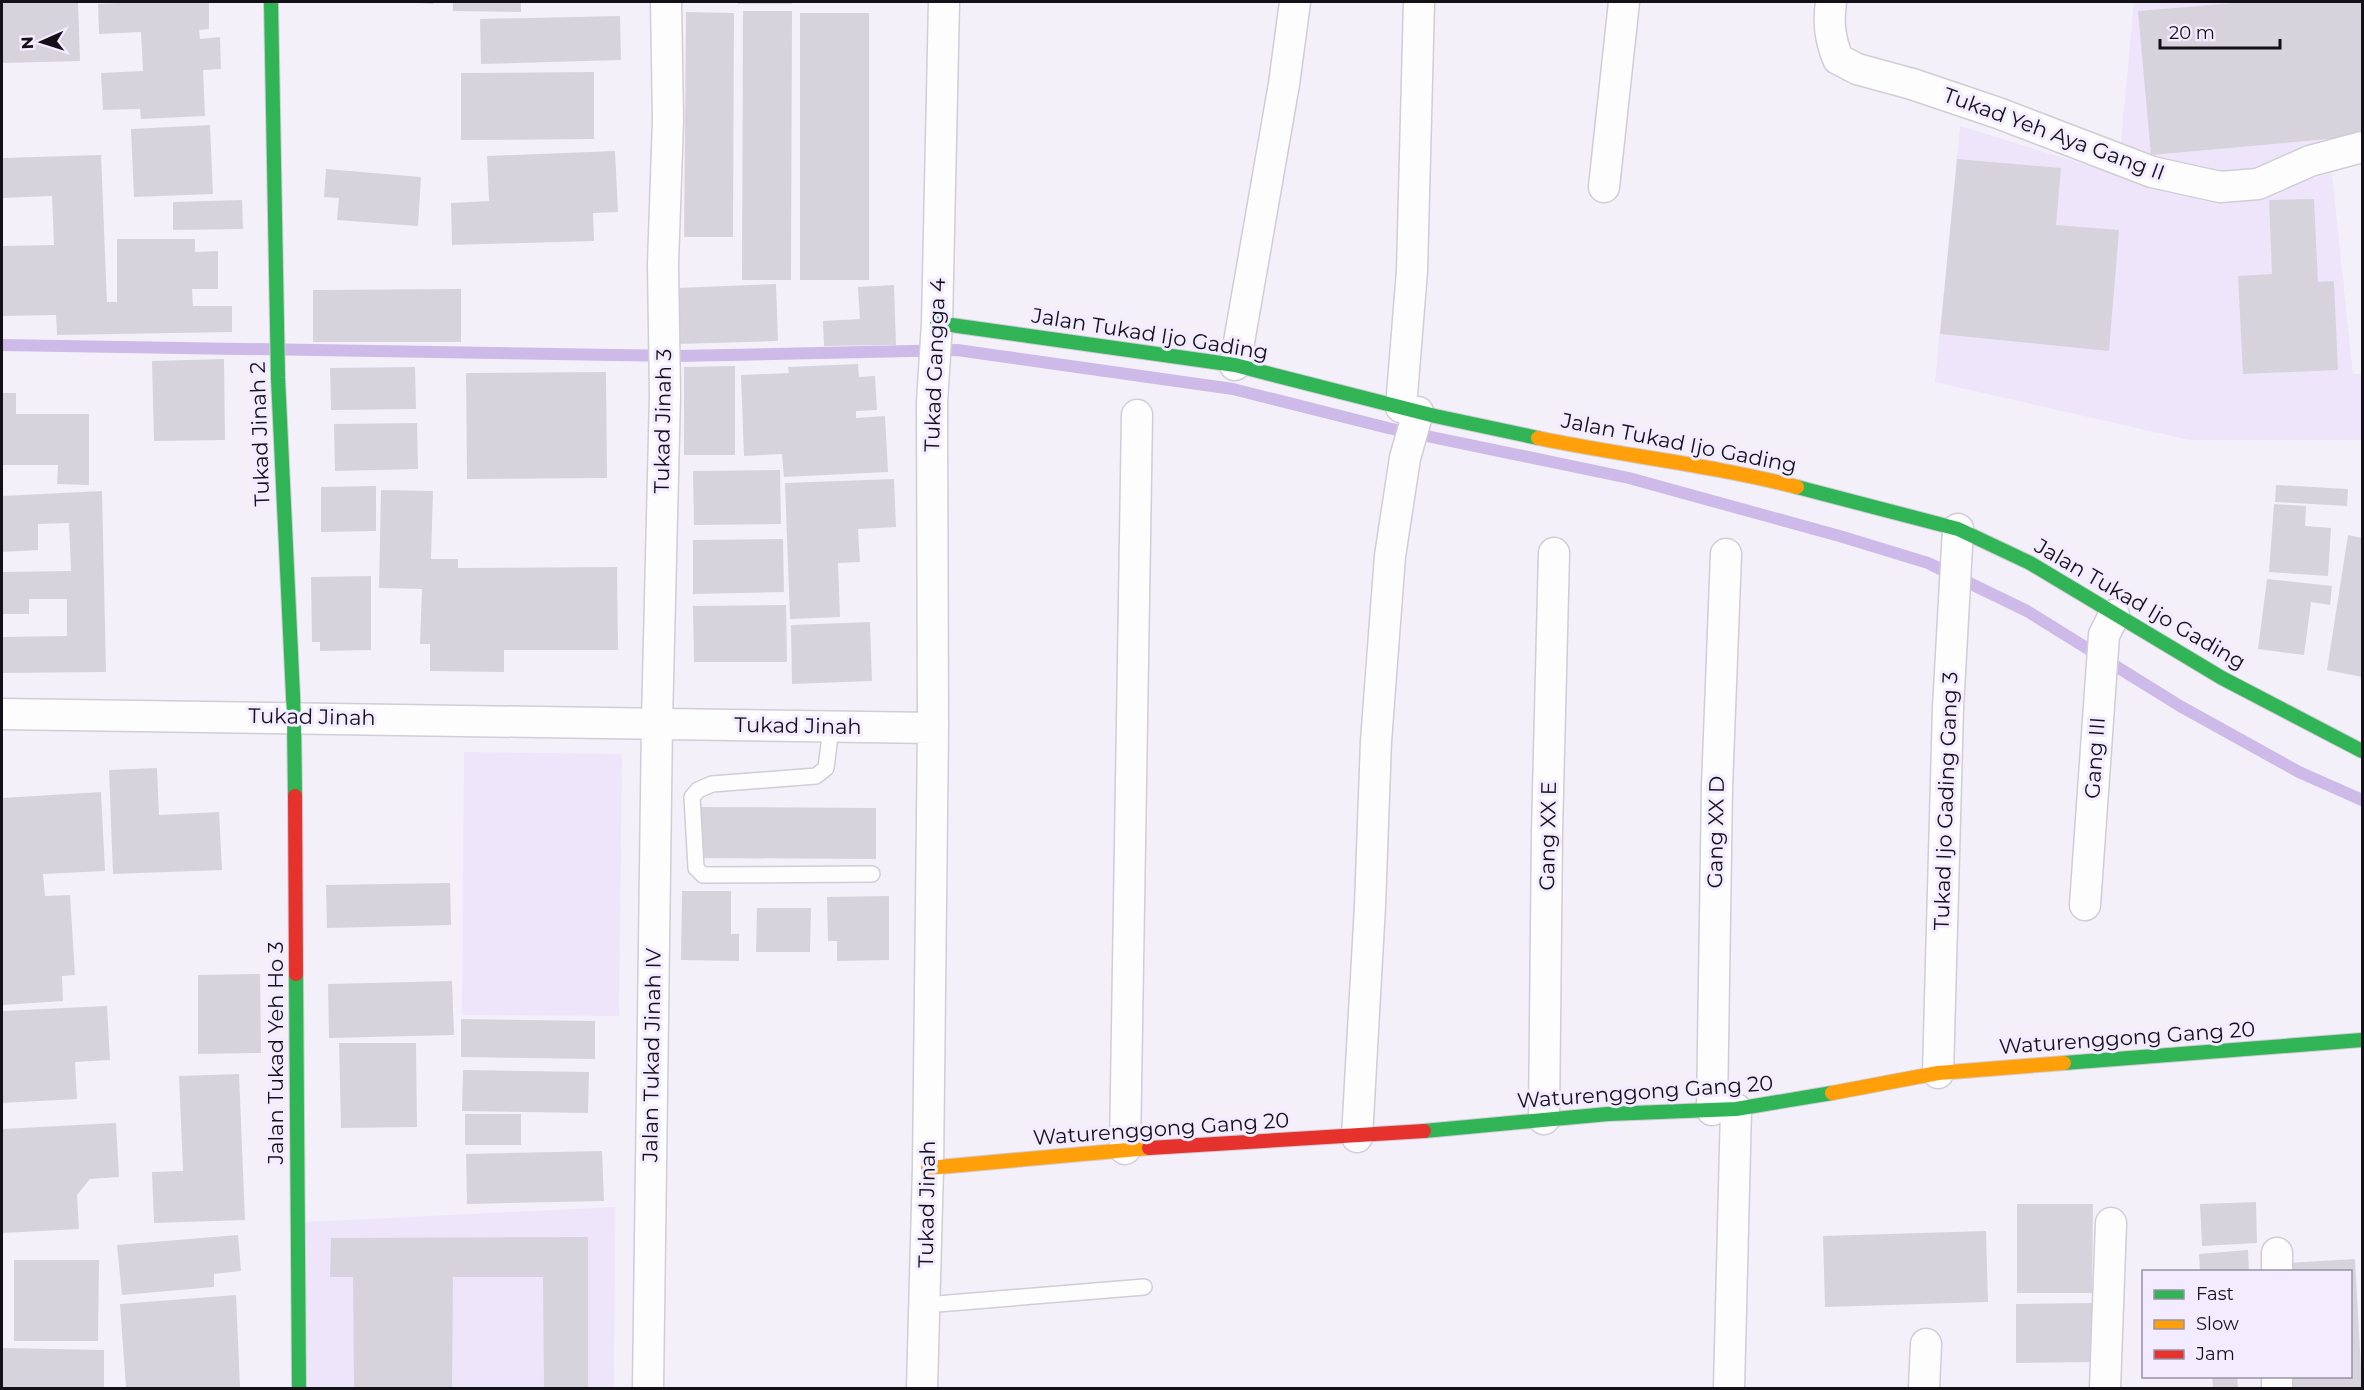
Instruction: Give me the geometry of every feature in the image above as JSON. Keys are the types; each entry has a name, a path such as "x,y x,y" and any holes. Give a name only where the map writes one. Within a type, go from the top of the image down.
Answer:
{"street":[{"name":"Tukad Jinah 2","path":"271,2 278,378 294,717"},
{"name":"Tukad Jinah 3","path":"657,722 665,394 663,264 668,120 666,2"},
{"name":"Tukad Gangga 4","path":"933,728 932,402 936,329 944,2"},
{"path":"1235,365 1284,84 1295,2"},
{"path":"1356,1137 1370,906 1376,741 1390,556 1411,417 1412,271 1419,2"},
{"path":"1604,187 1624,2"},
{"name":"Tukad Yeh Aya Gang II","path":"1831,2 1828,18 1830,40 1838,59 1857,69 1912,84 1998,113 2152,172 2220,187 2258,184 2310,161 2362,147"},
{"name":"Jalan Tukad Ijo Gading","path":"936,329 1235,365 1411,417 1615,454 1755,476 1958,529 2030,563 2109,625 2222,678 2362,751"},
{"path":"1125,1149 1137,415"},
{"name":"Tukad Ijo Gading Gang 3","path":"1938,1073 1953,614 1958,529"},
{"name":"Gang XX E","path":"1545,1119 1547,832 1554,553"},
{"name":"Gang XX D","path":"1726,554 1717,787 1729,1389"},
{"name":"Gang III","path":"2085,905 2100,676 2109,625"},
{"name":"Tukad Jinah","path":"2,714 657,722 831,728 933,728 928,1168 922,1389"},
{"name":"Jalan Tukad Yeh Ho 3","path":"294,717 299,1389"},
{"name":"Jalan Tukad Jinah IV","path":"648,1389 657,722"},
{"name":"Waturenggong Gang 20","path":"928,1168 1125,1149 1356,1137 1545,1119 1724,1109 1788,1102 1938,1073 2362,1040"},
{"path":"2105,1389 2111,1223"},
{"path":"1924,1389 1926,1344"}],"lane":[{"path":"831,728 829,759 826,768 816,776 712,784 698,790 692,797 696,868 703,874 711,875 872,874"},
{"path":"925,1305 1144,1287"}],"shaded area":[{"path":"2134,2 2362,2 2362,138 2343,140 2286,155 2260,168 2235,175 2197,170 2120,150"},
{"path":"1960,126 2204,201 2252,198 2293,183 2332,173 2353,374 2362,374 2362,440 2189,440 1935,382"},
{"path":"464,752 622,754 619,1016 462,1015"},
{"path":"615,1207 614,1388 307,1388 306,1222"}],"building":[{"path":"2,2 78,2 80,61 2,63"},
{"path":"209,2 209,29 199,30 200,39 220,37 221,69 203,70 205,116 141,119 140,109 103,110 101,73 143,71 141,32 99,34 98,4"},
{"path":"433,2 433,4 415,3"},
{"path":"453,2 521,2 521,12 453,11"},
{"path":"738,2 792,2 792,4 738,4"},
{"path":"2246,2 2362,2 2362,136 2151,155 2138,11"},
{"path":"743,11 792,11 791,280 742,280"},
{"path":"686,12 734,13 733,237 684,237"},
{"path":"800,13 869,13 869,280 800,280"},
{"path":"620,16 621,60 481,64 480,19"},
{"path":"594,72 594,139 461,140 461,73"},
{"path":"210,125 213,194 134,197 131,129"},
{"path":"615,151 618,212 593,213 594,241 452,245 451,203 489,201 487,156"},
{"path":"101,155 107,302 117,302 117,239 195,239 195,252 218,251 218,289 192,289 193,306 232,306 232,332 57,335 56,315 2,316 2,246 54,245 52,196 2,198 2,158"},
{"path":"1957,159 2061,168 2056,225 2119,230 2109,351 1940,334"},
{"path":"326,169 421,177 418,226 337,220 339,198 324,197"},
{"path":"2314,199 2318,282 2334,281 2338,370 2243,374 2238,276 2272,274 2269,200"},
{"path":"242,200 243,229 173,230 173,202"},
{"path":"776,284 778,341 678,344 676,288"},
{"path":"894,285 896,345 824,346 823,321 860,319 858,287"},
{"path":"461,289 461,342 313,342 313,290"},
{"path":"224,359 225,440 154,441 152,361"},
{"path":"858,364 859,377 875,376 877,410 856,411 856,418 885,416 888,472 784,477 782,454 744,456 741,375 789,373 788,367"},
{"path":"735,366 735,455 684,455 684,367"},
{"path":"415,367 416,409 331,410 330,368"},
{"path":"606,372 607,478 467,479 466,373"},
{"path":"2,393 16,393 16,414 89,414 89,485 57,484 58,465 2,465"},
{"path":"417,423 418,469 335,471 334,424"},
{"path":"780,470 781,524 694,525 693,471"},
{"path":"894,479 896,527 858,529 860,562 838,563 840,617 790,619 785,483"},
{"path":"2276,485 2348,489 2347,506 2275,502"},
{"path":"376,486 376,531 321,532 321,487"},
{"path":"381,490 433,491 431,559 458,559 458,568 617,567 618,650 504,650 504,672 430,671 430,644 420,644 422,589 379,588"},
{"path":"102,491 106,672 2,673 2,637 67,636 67,599 29,599 29,614 2,614 2,572 71,571 69,523 38,524 38,550 2,552 2,496"},
{"path":"2274,504 2306,506 2305,526 2331,528 2328,576 2269,572"},
{"path":"2348,535 2362,538 2362,677 2327,670"},
{"path":"783,539 784,592 693,594 693,540"},
{"path":"371,576 371,650 320,651 320,642 312,642 311,577"},
{"path":"2267,579 2332,586 2330,605 2311,602 2304,655 2258,649"},
{"path":"786,605 787,662 694,662 693,606"},
{"path":"870,622 872,681 792,684 791,625"},
{"path":"157,768 159,815 219,812 222,870 113,874 109,770"},
{"path":"101,792 105,871 43,874 45,896 70,895 75,975 62,976 63,1001 3,1005 2,798"},
{"path":"697,807 876,808 876,859 696,858"},
{"path":"450,883 451,925 327,928 326,885"},
{"path":"682,891 731,891 731,934 739,934 739,961 681,960"},
{"path":"889,896 889,960 837,961 837,941 828,941 827,897"},
{"path":"757,908 811,908 810,952 756,952"},
{"path":"260,974 261,1053 198,1054 198,975"},
{"path":"452,981 454,1035 329,1038 328,984"},
{"path":"107,1006 110,1060 75,1062 77,1099 2,1103 2,1011"},
{"path":"461,1019 595,1021 595,1059 461,1057"},
{"path":"339,1043 416,1043 417,1127 341,1128"},
{"path":"463,1070 589,1072 588,1113 462,1111"},
{"path":"239,1074 245,1220 154,1223 152,1172 183,1171 179,1076"},
{"path":"465,1114 521,1114 521,1145 465,1145"},
{"path":"116,1123 119,1177 90,1179 77,1195 79,1229 2,1233 2,1129"},
{"path":"602,1151 604,1201 467,1204 466,1154"},
{"path":"2256,1202 2257,1243 2202,1246 2200,1204"},
{"path":"2017,1204 2093,1204 2092,1293 2017,1293"},
{"path":"1986,1231 1988,1302 1825,1307 1823,1236"},
{"path":"238,1235 241,1271 214,1274 214,1287 122,1295 117,1245"},
{"path":"588,1237 588,1388 544,1388 543,1277 453,1277 452,1388 354,1388 353,1277 330,1277 331,1238"},
{"path":"2248,1250 2249,1270 2200,1270 2199,1254"},
{"path":"2355,1259 2362,1388 2291,1388 2290,1378 2352,1378 2352,1270 2284,1270 2284,1263"},
{"path":"14,1260 99,1260 98,1341 14,1341"},
{"path":"236,1295 240,1388 126,1388 120,1304"},
{"path":"2092,1303 2093,1362 2016,1363 2016,1304"},
{"path":"2,1348 104,1350 104,1388 2,1388"},
{"path":"2212,1378 2237,1378 2238,1388 2213,1388"}],"waterway":[{"path":"2,345 677,356 957,350 1233,389 1388,428 1629,478 1928,563 2027,611 2180,706 2299,772 2362,800"}],"traffic: fast":[{"path":"271,2 278,378 294,717 295,796"},
{"path":"937,323 1235,365 1435,416 1538,438"},
{"path":"1797,487 1958,529 2030,563 2222,678 2362,751"},
{"path":"296,974 299,1388"},
{"path":"2064,1063 2362,1040"},
{"path":"1424,1131 1608,1114 1736,1109 1832,1093"}],"traffic: slow":[{"path":"1538,438 1765,479 1797,487"},
{"path":"1832,1093 1938,1073 2064,1063"},
{"path":"928,1168 1149,1148"}],"traffic: jam":[{"path":"295,796 296,974"},
{"path":"1149,1148 1424,1131"}]}
